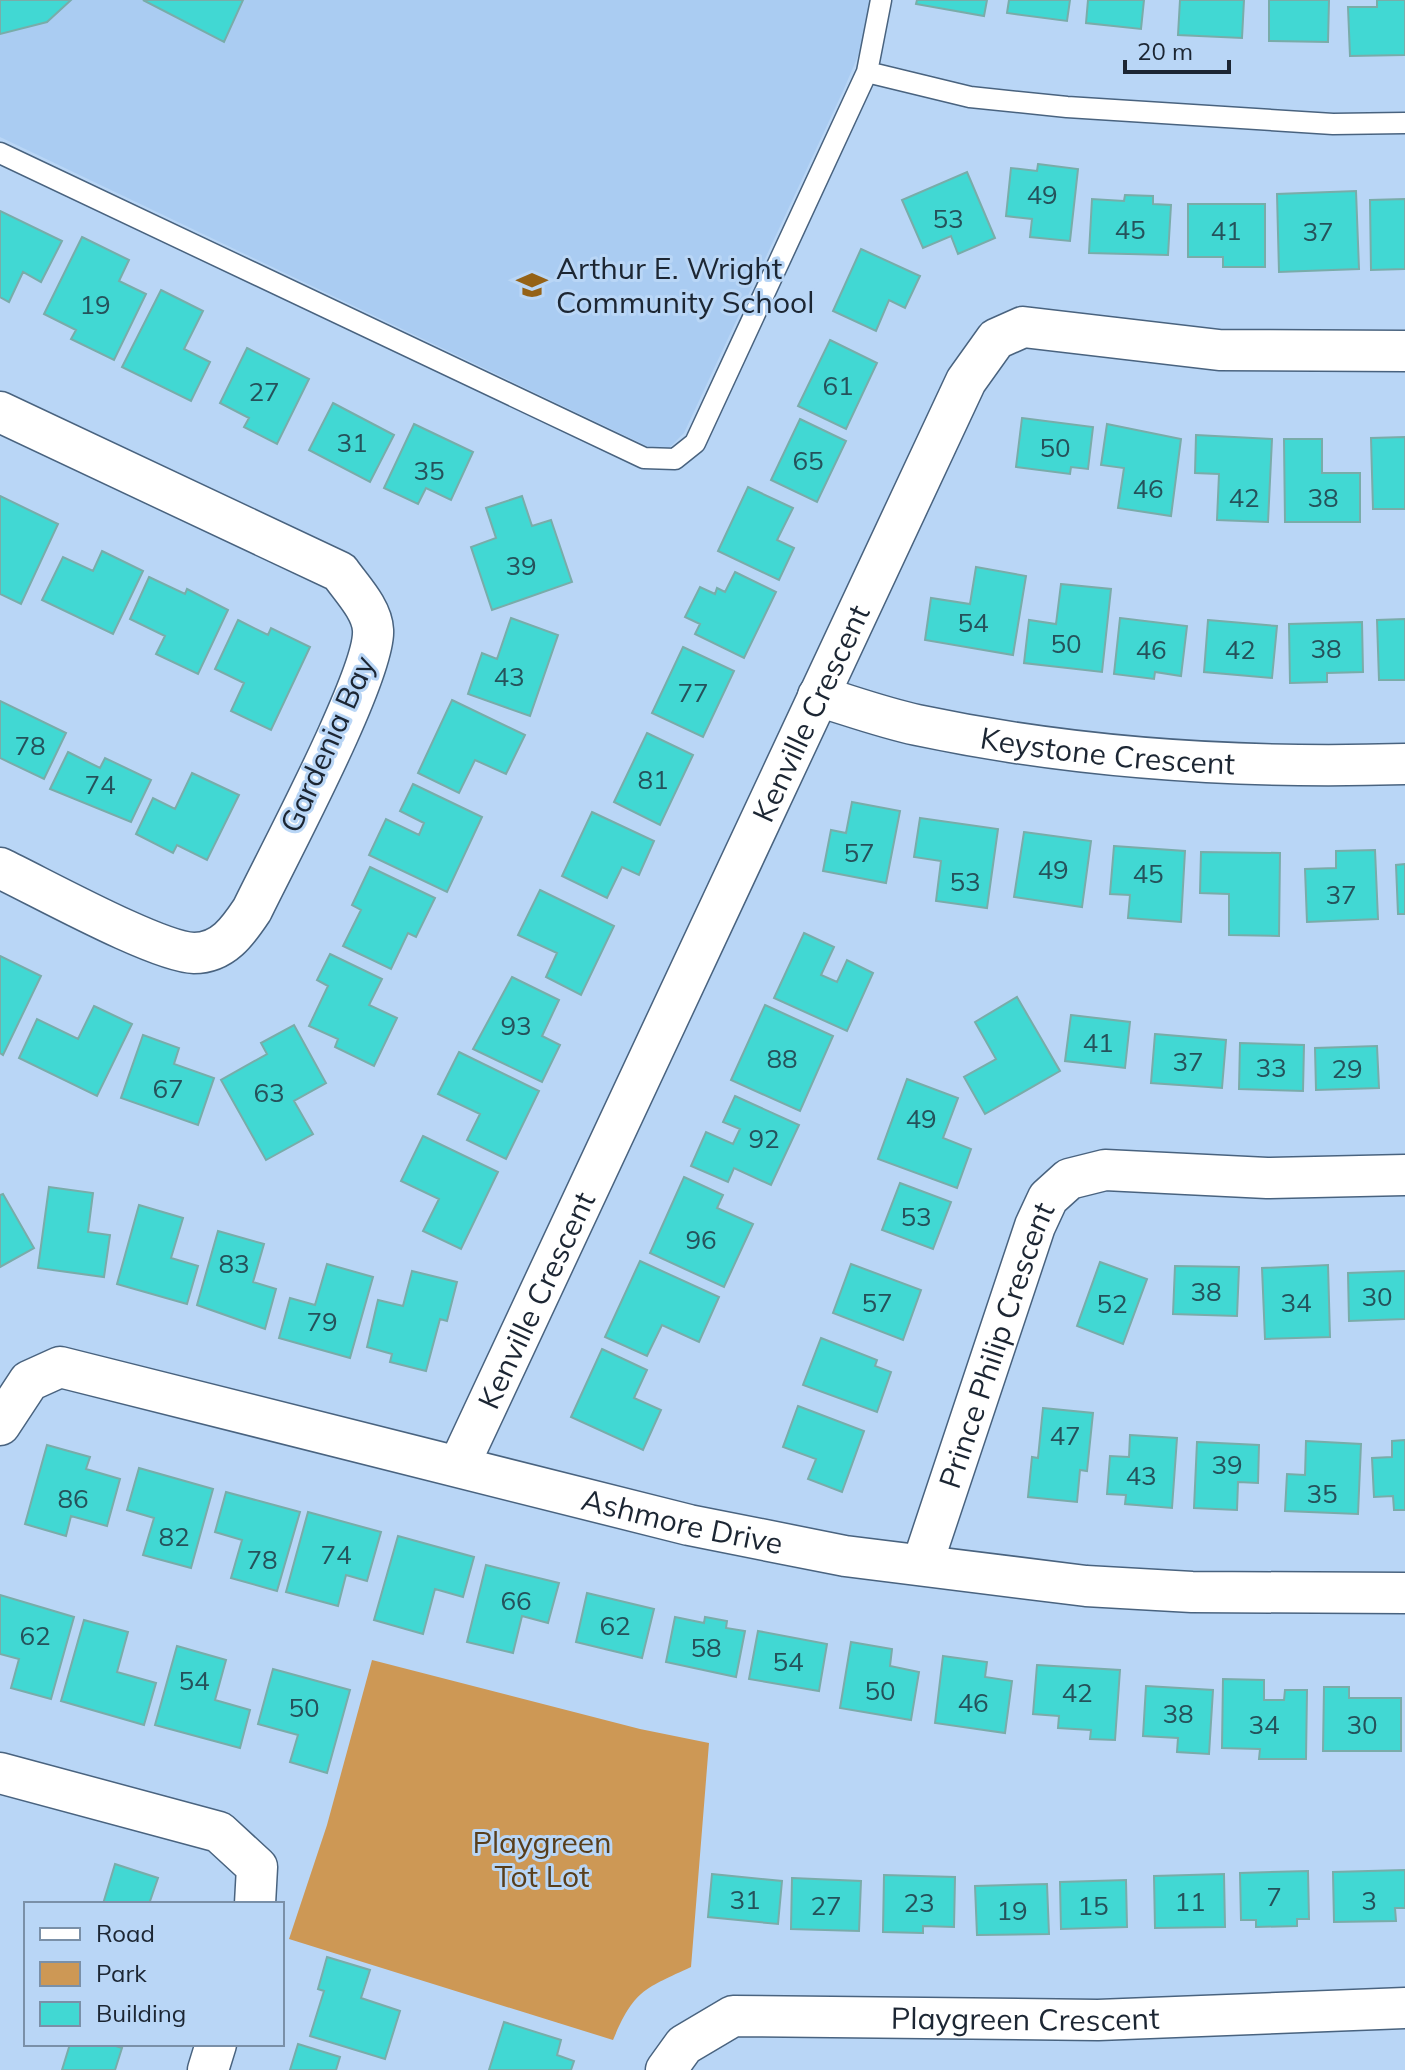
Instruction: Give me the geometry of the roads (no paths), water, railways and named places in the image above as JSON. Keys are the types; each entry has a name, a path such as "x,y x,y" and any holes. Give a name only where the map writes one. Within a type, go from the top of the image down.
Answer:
{"street":[{"name":"Kenville Crescent","path":"459,1465 966,381 996,339 1023,327 1219,350 1405,351"},
{"name":"Gardenia Bay","path":"0,412 340,572 368,613 373,630 369,654 348,708 252,910 235,936 218,947 194,953 151,940 0,868"},
{"name":"Keystone Crescent","path":"818,696 914,725 1068,752 1216,765 1405,764"},
{"name":"Prince Philip Crescent","path":"922,1565 1035,1226 1048,1198 1069,1179 1105,1170 1267,1178 1405,1175"},
{"name":"Ashmore Drive","path":"0,1425 29,1381 60,1367 689,1525 845,1556 1086,1586 1177,1591 1405,1593"},
{"path":"0,1773 219,1832 257,1867 255,1902"},
{"name":"Playgreen Crescent","path":"666,2070 684,2045 733,2016 1098,2020 1405,2008"},
{"path":"208,2070 215,2046"}],"lane":[{"path":"0,153 644,458 675,459 695,443 867,72 881,0"},
{"path":"867,72 970,97 1067,107 1333,124 1405,123"}],"place":[{"name":"Arthur E. Wright Community School","path":"532,285"}],"park label":[{"name":"Playgreen Tot Lot","path":"542,1859"}]}
